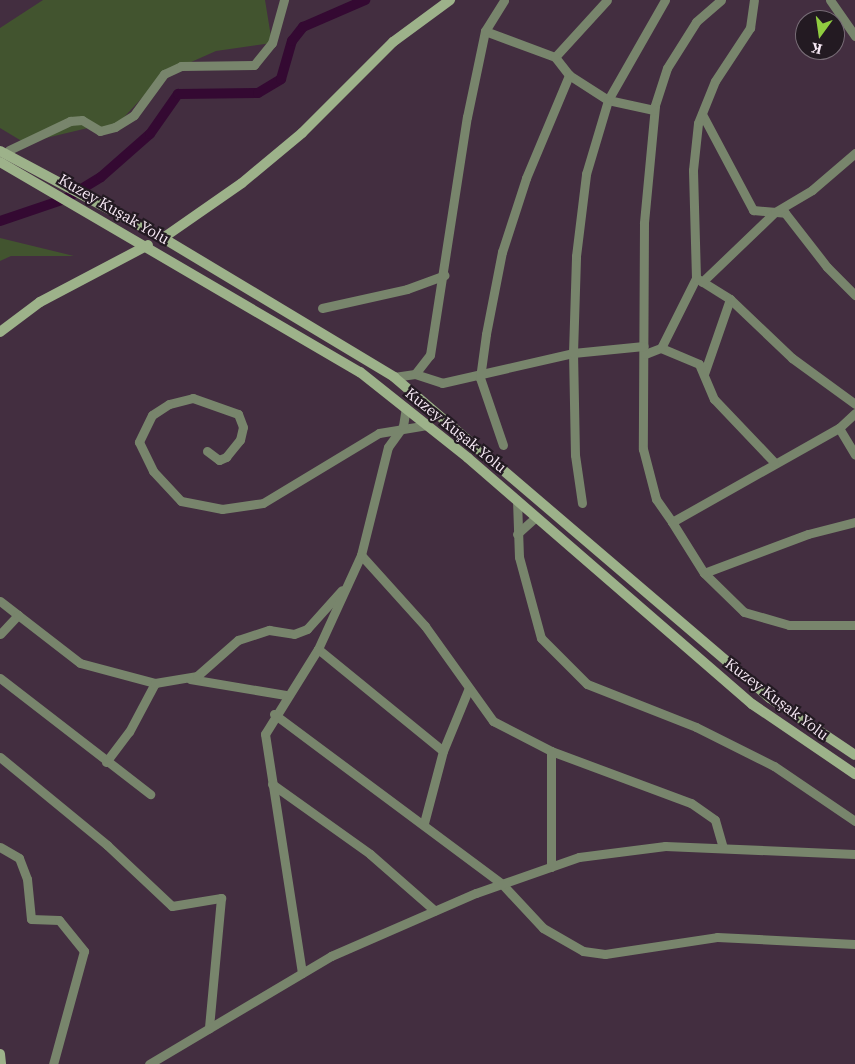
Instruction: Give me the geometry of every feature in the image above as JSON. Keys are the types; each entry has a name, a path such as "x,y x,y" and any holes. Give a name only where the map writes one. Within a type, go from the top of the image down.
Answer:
{"main road":[{"path":"163,238 242,183 302,133 393,42 450,0"},
{"name":"Kuzey Kuşak Yolu","path":"5,150 163,238 394,377 770,698 855,755"},
{"name":"Kuzey Kuşak Yolu","path":"0,162 88,209 360,372 428,425 517,500 752,704 855,774"},
{"path":"0,332 40,302 148,245"},
{"path":"0,1054 1,1064"}],"street":[{"path":"5,150 70,120 82,120 100,131 115,127 134,115 164,74 181,66 254,65 272,43 284,0"},
{"path":"415,374 430,355 445,275 466,118 485,31 504,0"},
{"path":"582,503 575,455 573,353 576,256 586,174 608,100 664,0"},
{"path":"721,0 696,22 667,68 654,110 644,223 643,449 656,499 704,573 744,612 789,625 855,625"},
{"path":"699,280 696,137 702,114 715,81 750,28 754,0"},
{"path":"830,0 855,36"},
{"path":"555,57 603,2"},
{"path":"485,31 555,57 569,75 608,100 654,110"},
{"path":"502,445 480,378 502,252 526,178 569,75"},
{"path":"702,114 753,210 785,213 827,267 855,295"},
{"path":"696,137 708,126"},
{"path":"661,348 699,280 776,212 812,190 855,153"},
{"path":"322,308 407,289 445,275"},
{"path":"699,280 730,300 792,358 855,404"},
{"path":"704,374 730,300"},
{"path":"394,377 415,374 442,383 480,378 573,353 661,348 699,364 714,400 774,462"},
{"path":"207,451 220,460 226,457 240,440 243,427 238,414 193,398 169,404 152,415 139,442 153,472 181,501 207,509 230,509 263,503 308,479 361,441 403,426 428,425"},
{"path":"302,973 265,734 274,714 318,649 362,555 388,447 403,426 406,408"},
{"path":"672,522 774,462 839,428 855,413"},
{"path":"839,428 855,454"},
{"path":"517,500 517,534 541,638 587,684 696,727 774,766 855,821"},
{"path":"517,534 536,517"},
{"path":"704,573 783,542 855,522"},
{"path":"362,555 425,626 468,690 493,721 551,751 691,803 715,820 723,848"},
{"path":"188,679 238,640 269,630 294,634 307,629 349,582"},
{"path":"0,601 80,663 155,683 188,679 286,695"},
{"path":"0,634 18,615"},
{"path":"318,649 443,751"},
{"path":"0,678 106,762 150,794"},
{"path":"106,762 129,732 155,683"},
{"path":"424,823 443,751 468,690"},
{"path":"274,714 424,823 502,884 543,928 583,951 605,954 717,937 855,944"},
{"path":"551,751 551,867"},
{"path":"0,757 108,845 172,906 221,898 209,1028"},
{"path":"272,784 370,854 436,911"},
{"path":"149,1064 302,973 436,911 502,884 579,857 665,846 855,854"},
{"path":"0,847 19,858 27,879 31,919 59,920 84,951 53,1064"}],"green space":[{"path":"43,0 265,0 272,43 216,51 164,74 115,127 92,127 25,143 0,128 0,28"},
{"path":"0,238 74,256 11,256 0,261"}],"waterway":[{"path":"0,221 65,199 101,177 150,134 178,94 258,93 281,79 292,41 303,27 365,0"}]}
